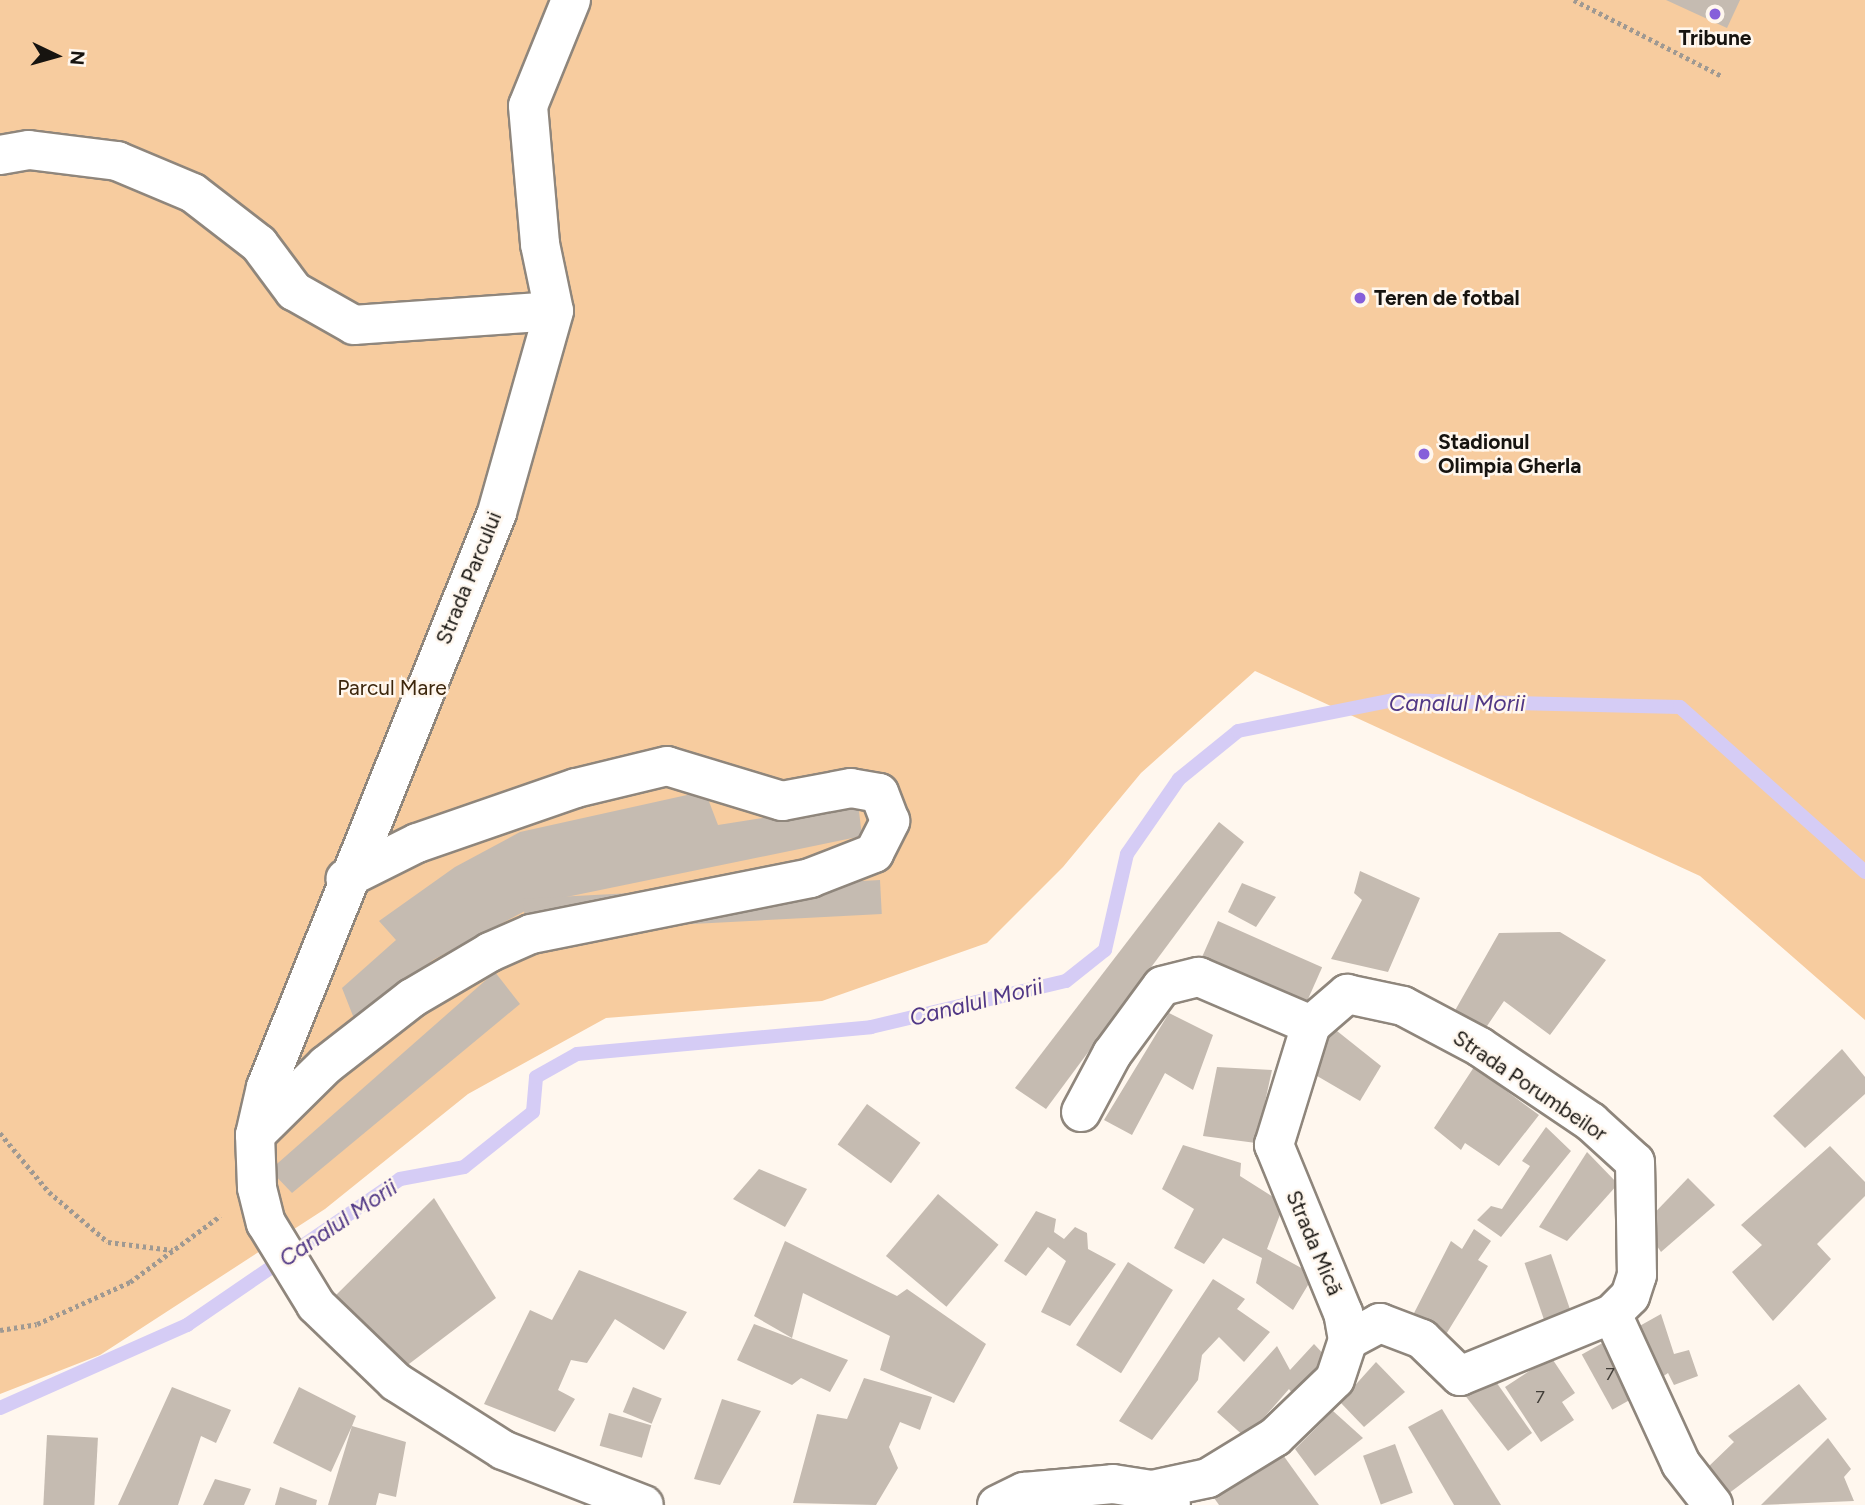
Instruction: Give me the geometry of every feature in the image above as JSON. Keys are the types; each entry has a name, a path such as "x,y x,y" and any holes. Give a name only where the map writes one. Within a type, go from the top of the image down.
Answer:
{"street":[{"name":"Strada Parcului","path":"261,1206 255,1135 266,1087 345,879 496,513 554,311 540,244 528,106 571,0"},
{"path":"0,155 30,150 117,161 193,193 259,244 294,291 354,325 554,311"},
{"path":"255,1135 326,1065 401,1006 490,952 531,934 810,878 874,853 890,821 879,793 851,788 782,801 667,766 576,788 429,839 345,879"},
{"path":"1081,1112 1112,1054 1162,986 1199,977 1311,1025"},
{"name":"Strada Porumbeilor","path":"1311,1025 1347,994 1403,1006 1480,1047 1591,1122 1636,1162 1637,1275 1630,1296 1612,1314"},
{"name":"Strada Mică","path":"1311,1025 1274,1145 1329,1270 1348,1340"},
{"path":"261,1206 316,1305 396,1382 503,1450 644,1505"},
{"path":"997,1505 1062,1485 1161,1497 1209,1478 1275,1437 1335,1379 1348,1340 1380,1323 1422,1339 1460,1376 1612,1314 1681,1464 1713,1505"}],"path":[{"path":"1574,0 1722,76"},
{"path":"0,1133 49,1192 108,1242 174,1250"},
{"path":"0,1330 37,1324 130,1282 174,1250 261,1206"}],"green space":[{"name":"Parcul Mare","path":"0,0 1865,0 1865,1020 1700,876 1255,671 1141,773 1063,867 987,943 822,1001 606,1018 468,1094 325,1209 100,1355 0,1394"}],"building":[{"name":"Tribune","path":"1666,0 1740,0 1727,28"},
{"path":"705,791 718,825 858,803 862,836 542,902 433,960 355,1021 342,988 396,940 379,921 455,867 520,832"},
{"path":"1219,822 1244,842 1046,1109 1015,1088"},
{"path":"1360,871 1420,898 1388,972 1331,959 1362,900 1354,893"},
{"path":"880,880 882,914 525,933 523,899"},
{"path":"1242,883 1276,897 1256,927 1228,912"},
{"path":"1218,921 1322,967 1306,1003 1202,957"},
{"path":"1560,932 1606,960 1550,1035 1504,1001 1485,1029 1453,1014 1499,933"},
{"path":"495,972 520,1004 292,1193 270,1170"},
{"path":"1169,1013 1213,1035 1193,1090 1165,1073 1132,1135 1104,1120"},
{"path":"1332,1027 1381,1066 1360,1101 1312,1073"},
{"path":"1842,1049 1865,1077 1865,1094 1805,1148 1773,1116"},
{"path":"1217,1067 1272,1070 1256,1143 1203,1136"},
{"path":"1474,1067 1539,1115 1499,1166 1465,1143 1461,1150 1434,1128"},
{"path":"867,1104 920,1143 891,1183 838,1144"},
{"path":"1546,1127 1571,1151 1501,1237 1477,1220 1491,1206 1502,1209 1530,1166 1522,1161"},
{"path":"1183,1145 1241,1163 1240,1176 1284,1204 1267,1249 1314,1275 1293,1310 1256,1283 1262,1258 1223,1238 1204,1264 1174,1248 1194,1209 1162,1189"},
{"path":"1830,1146 1865,1182 1865,1196 1817,1244 1831,1259 1773,1321 1732,1272 1762,1245 1741,1225"},
{"path":"1587,1152 1618,1184 1567,1241 1539,1227"},
{"path":"759,1169 807,1189 785,1227 733,1199"},
{"path":"1688,1178 1715,1205 1661,1252 1643,1225"},
{"path":"938,1194 999,1245 946,1307 886,1256"},
{"path":"434,1198 496,1298 405,1367 331,1300"},
{"path":"1036,1211 1056,1219 1054,1232 1064,1239 1075,1227 1087,1233 1088,1249 1116,1264 1070,1326 1041,1312 1066,1261 1048,1247 1026,1276 1004,1261"},
{"path":"1474,1229 1491,1241 1478,1260 1488,1266 1445,1336 1412,1317 1451,1241 1462,1249"},
{"path":"785,1241 897,1296 907,1289 986,1344 954,1403 880,1370 890,1336 803,1293 792,1338 754,1316"},
{"path":"1551,1254 1571,1312 1544,1321 1525,1263"},
{"path":"1128,1262 1173,1290 1121,1373 1076,1345"},
{"path":"579,1270 687,1312 664,1350 615,1319 587,1363 571,1360 558,1390 575,1399 555,1432 484,1404 530,1310 552,1320"},
{"path":"1213,1279 1245,1299 1237,1309 1270,1332 1244,1362 1219,1337 1202,1355 1198,1380 1152,1440 1119,1421"},
{"path":"1661,1314 1674,1354 1689,1350 1698,1376 1674,1385 1668,1373 1652,1384 1627,1333"},
{"path":"754,1324 848,1360 830,1392 801,1378 792,1385 737,1360"},
{"path":"1608,1340 1639,1395 1612,1410 1582,1355"},
{"path":"1314,1344 1329,1360 1295,1397 1289,1389 1246,1438 1217,1412 1277,1346 1290,1370"},
{"path":"1551,1357 1575,1393 1562,1402 1574,1420 1541,1442 1505,1387"},
{"path":"1376,1362 1405,1392 1364,1427 1340,1402"},
{"path":"864,1378 932,1397 920,1430 900,1422 889,1447 898,1468 876,1505 793,1503 817,1414 847,1419"},
{"path":"1494,1379 1532,1433 1508,1451 1464,1394"},
{"path":"1799,1384 1827,1419 1728,1494 1707,1468 1734,1442 1728,1436"},
{"path":"172,1387 231,1410 216,1443 201,1436 178,1505 118,1505"},
{"path":"299,1387 356,1416 331,1472 273,1443"},
{"path":"633,1387 662,1399 652,1424 623,1412"},
{"path":"722,1399 761,1411 720,1485 694,1479"},
{"path":"1442,1409 1501,1505 1454,1505 1408,1427"},
{"path":"1333,1411 1363,1438 1315,1476 1295,1449"},
{"path":"609,1413 651,1425 642,1458 600,1446"},
{"path":"352,1426 406,1442 396,1497 379,1493 376,1505 328,1505"},
{"path":"47,1435 98,1438 94,1505 43,1505"},
{"path":"1828,1438 1851,1469 1844,1477 1854,1501 1761,1505"},
{"path":"1395,1444 1413,1493 1381,1504 1363,1456"},
{"path":"1283,1455 1319,1505 1219,1505 1212,1495"},
{"path":"215,1479 251,1489 244,1505 203,1505"},
{"path":"280,1487 317,1500 316,1505 275,1505"}],"waterway":[{"name":"Canalul Morii","path":"0,1408 187,1325 400,1179 464,1167 533,1112 536,1077 577,1054 871,1027 1066,981 1105,950 1127,854 1179,779 1238,731 1393,700 1680,707 1865,872"}],"place":[{"name":"Tribune","path":"1715,14"},
{"name":"Teren de fotbal","path":"1360,298"},
{"name":"Stadionul Olimpia Gherla","path":"1424,454"}]}
